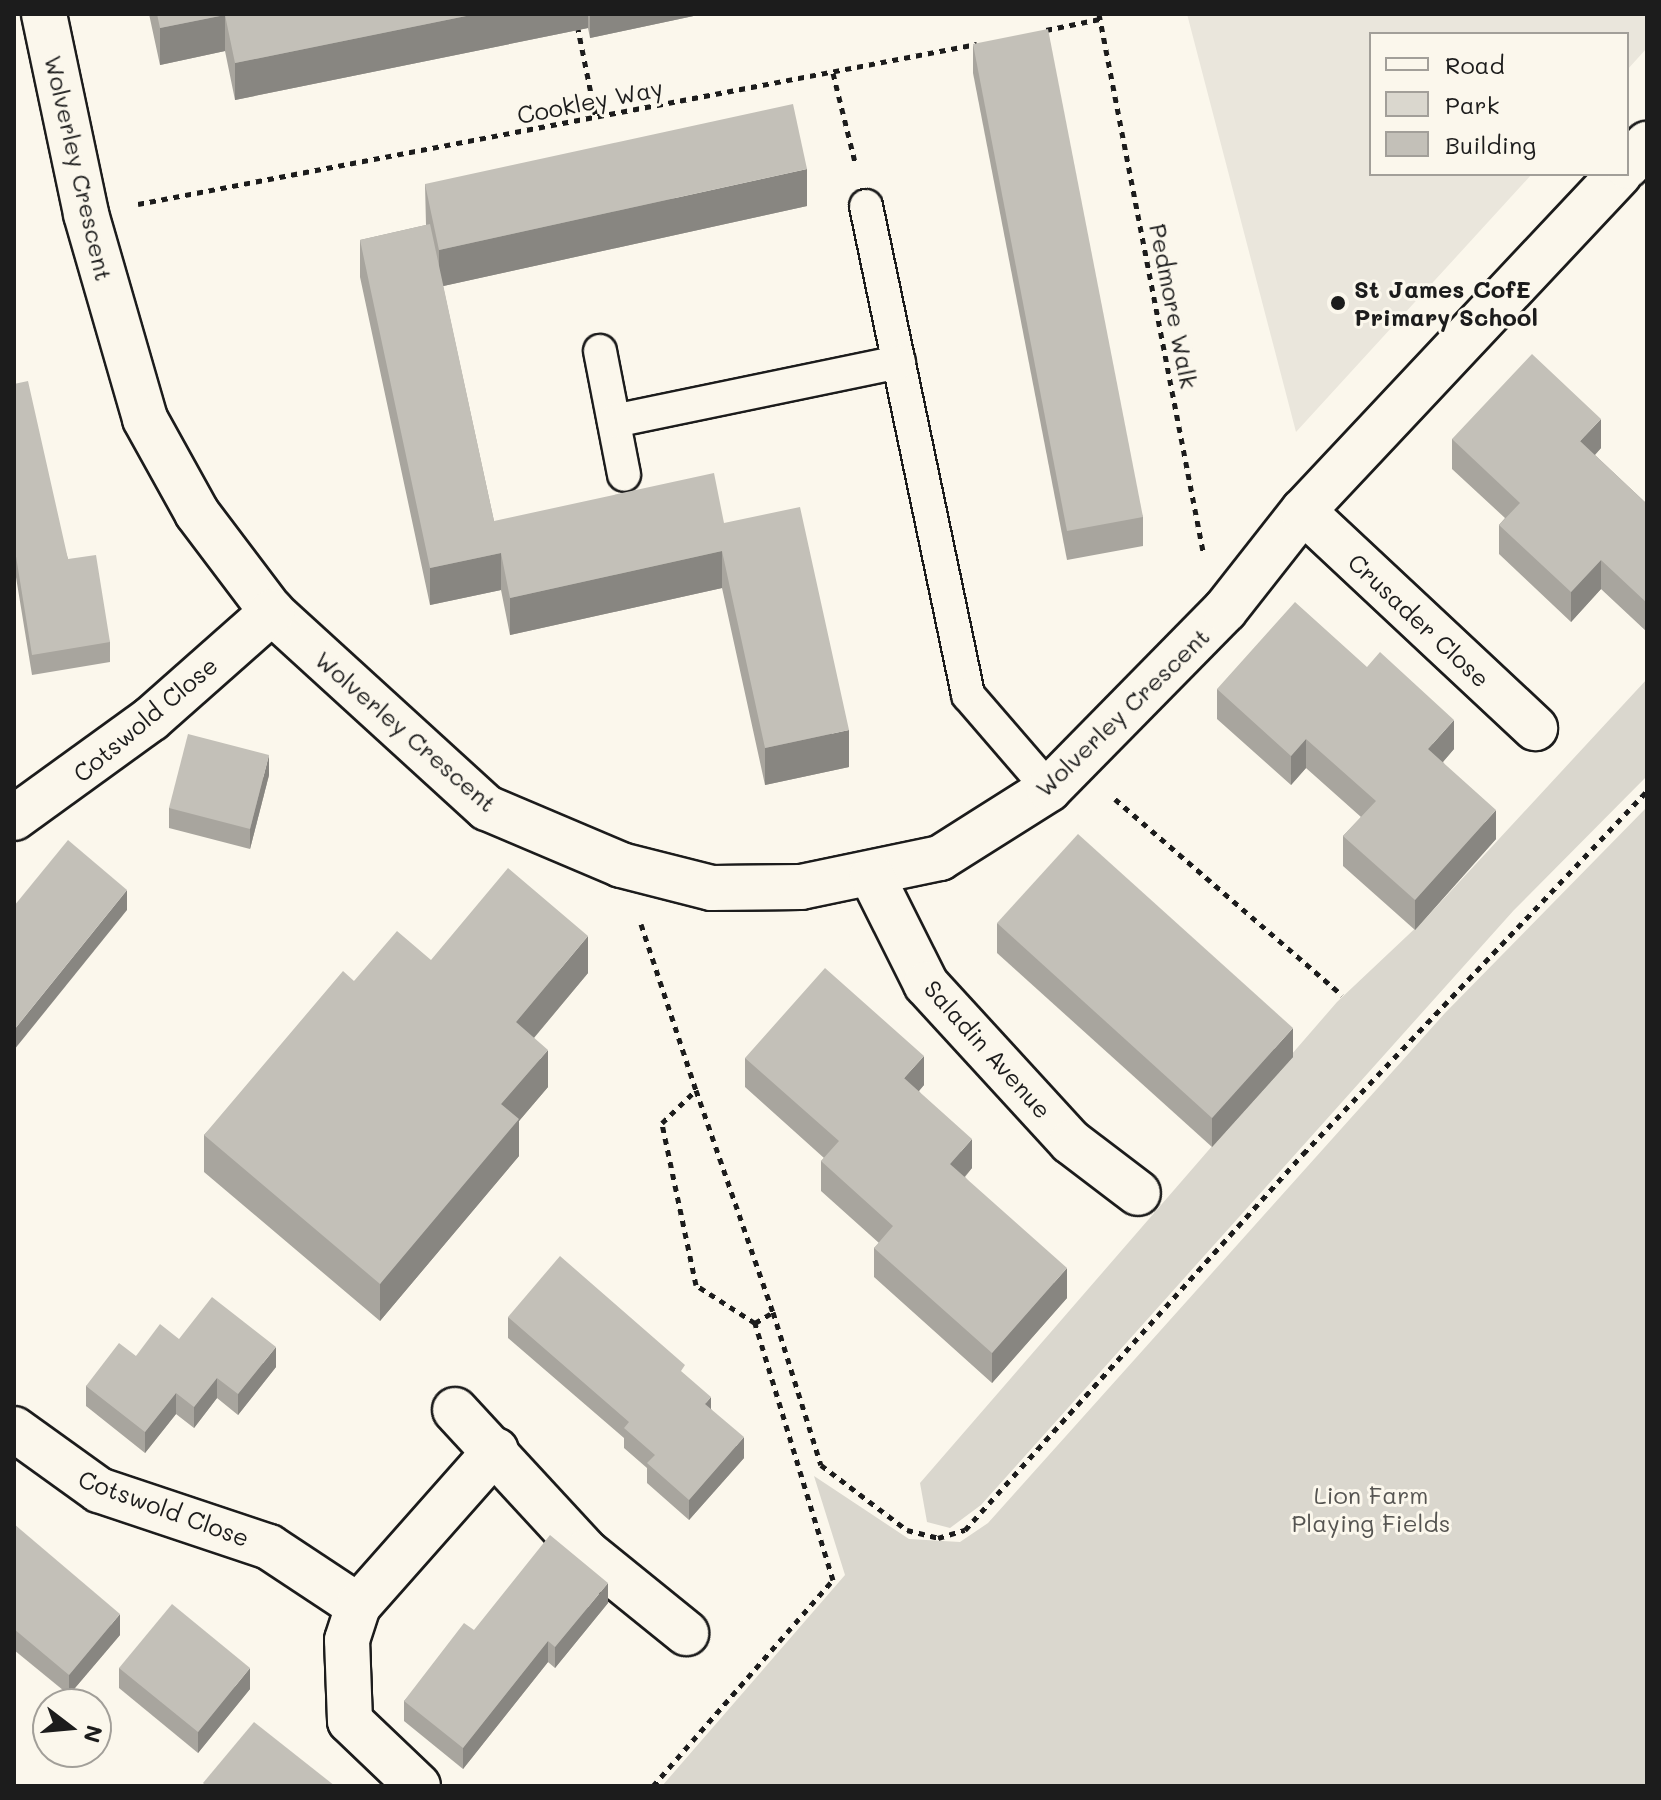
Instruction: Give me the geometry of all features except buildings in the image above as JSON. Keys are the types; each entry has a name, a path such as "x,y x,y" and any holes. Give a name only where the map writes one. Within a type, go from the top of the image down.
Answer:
{"street":[{"name":"Wolverley Crescent","path":"44,14 86,214 145,419 197,513 272,612 487,808 621,865 712,888 801,887 872,876 940,858 1062,776 1241,591 1303,511 1617,176"},
{"path":"1629,164 1647,144"},
{"name":"Crusader Close","path":"1303,511 1535,728"},
{"name":"Cotswold Close","path":"14,818 151,719 272,612"},
{"name":"Saladin Avenue","path":"872,876 926,984 1071,1142 1138,1193"},
{"path":"455,1410 510,1466 586,1552 686,1633"},
{"name":"Cotswold Close","path":"14,1429 99,1490 269,1547 358,1606"},
{"path":"418,1786 373,1748 350,1721 344,1680 358,1606 510,1466"}],"lane":[{"path":"866,206 968,695 1062,776"},
{"path":"600,351 624,475"},
{"path":"614,421 899,362"}],"path":[{"path":"575,14 596,118"},
{"path":"1041,31 1099,17"},
{"name":"Pedmore Walk","path":"1099,17 1203,552 1241,591"},
{"name":"Cookley Way","path":"86,214 981,43"},
{"path":"833,73 866,206"},
{"path":"1062,776 1342,995"},
{"path":"621,865 773,1312 821,1465 907,1530 938,1538 965,1530 1314,1142 1647,791"},
{"path":"653,1786 833,1580 755,1323 696,1285 662,1123 696,1090"},
{"path":"755,1323 773,1312"}],"shaded area":[{"name":"St James CofE Primary School","path":"1187,14 1647,14 1647,48 1629,68 1629,32 1369,32 1369,176 1530,176 1296,432"}],"green space":[{"path":"1647,679 1647,776 1514,910 981,1505 950,1528 927,1522 920,1483 1337,1002 1424,920"},
{"name":"Lion Farm Playing Fields","path":"1647,807 1647,1786 662,1786 845,1575 814,1476 909,1539 960,1542 988,1523 1445,1013"}],"place":[{"name":"St James CofE Primary School","path":"1338,303"}]}
